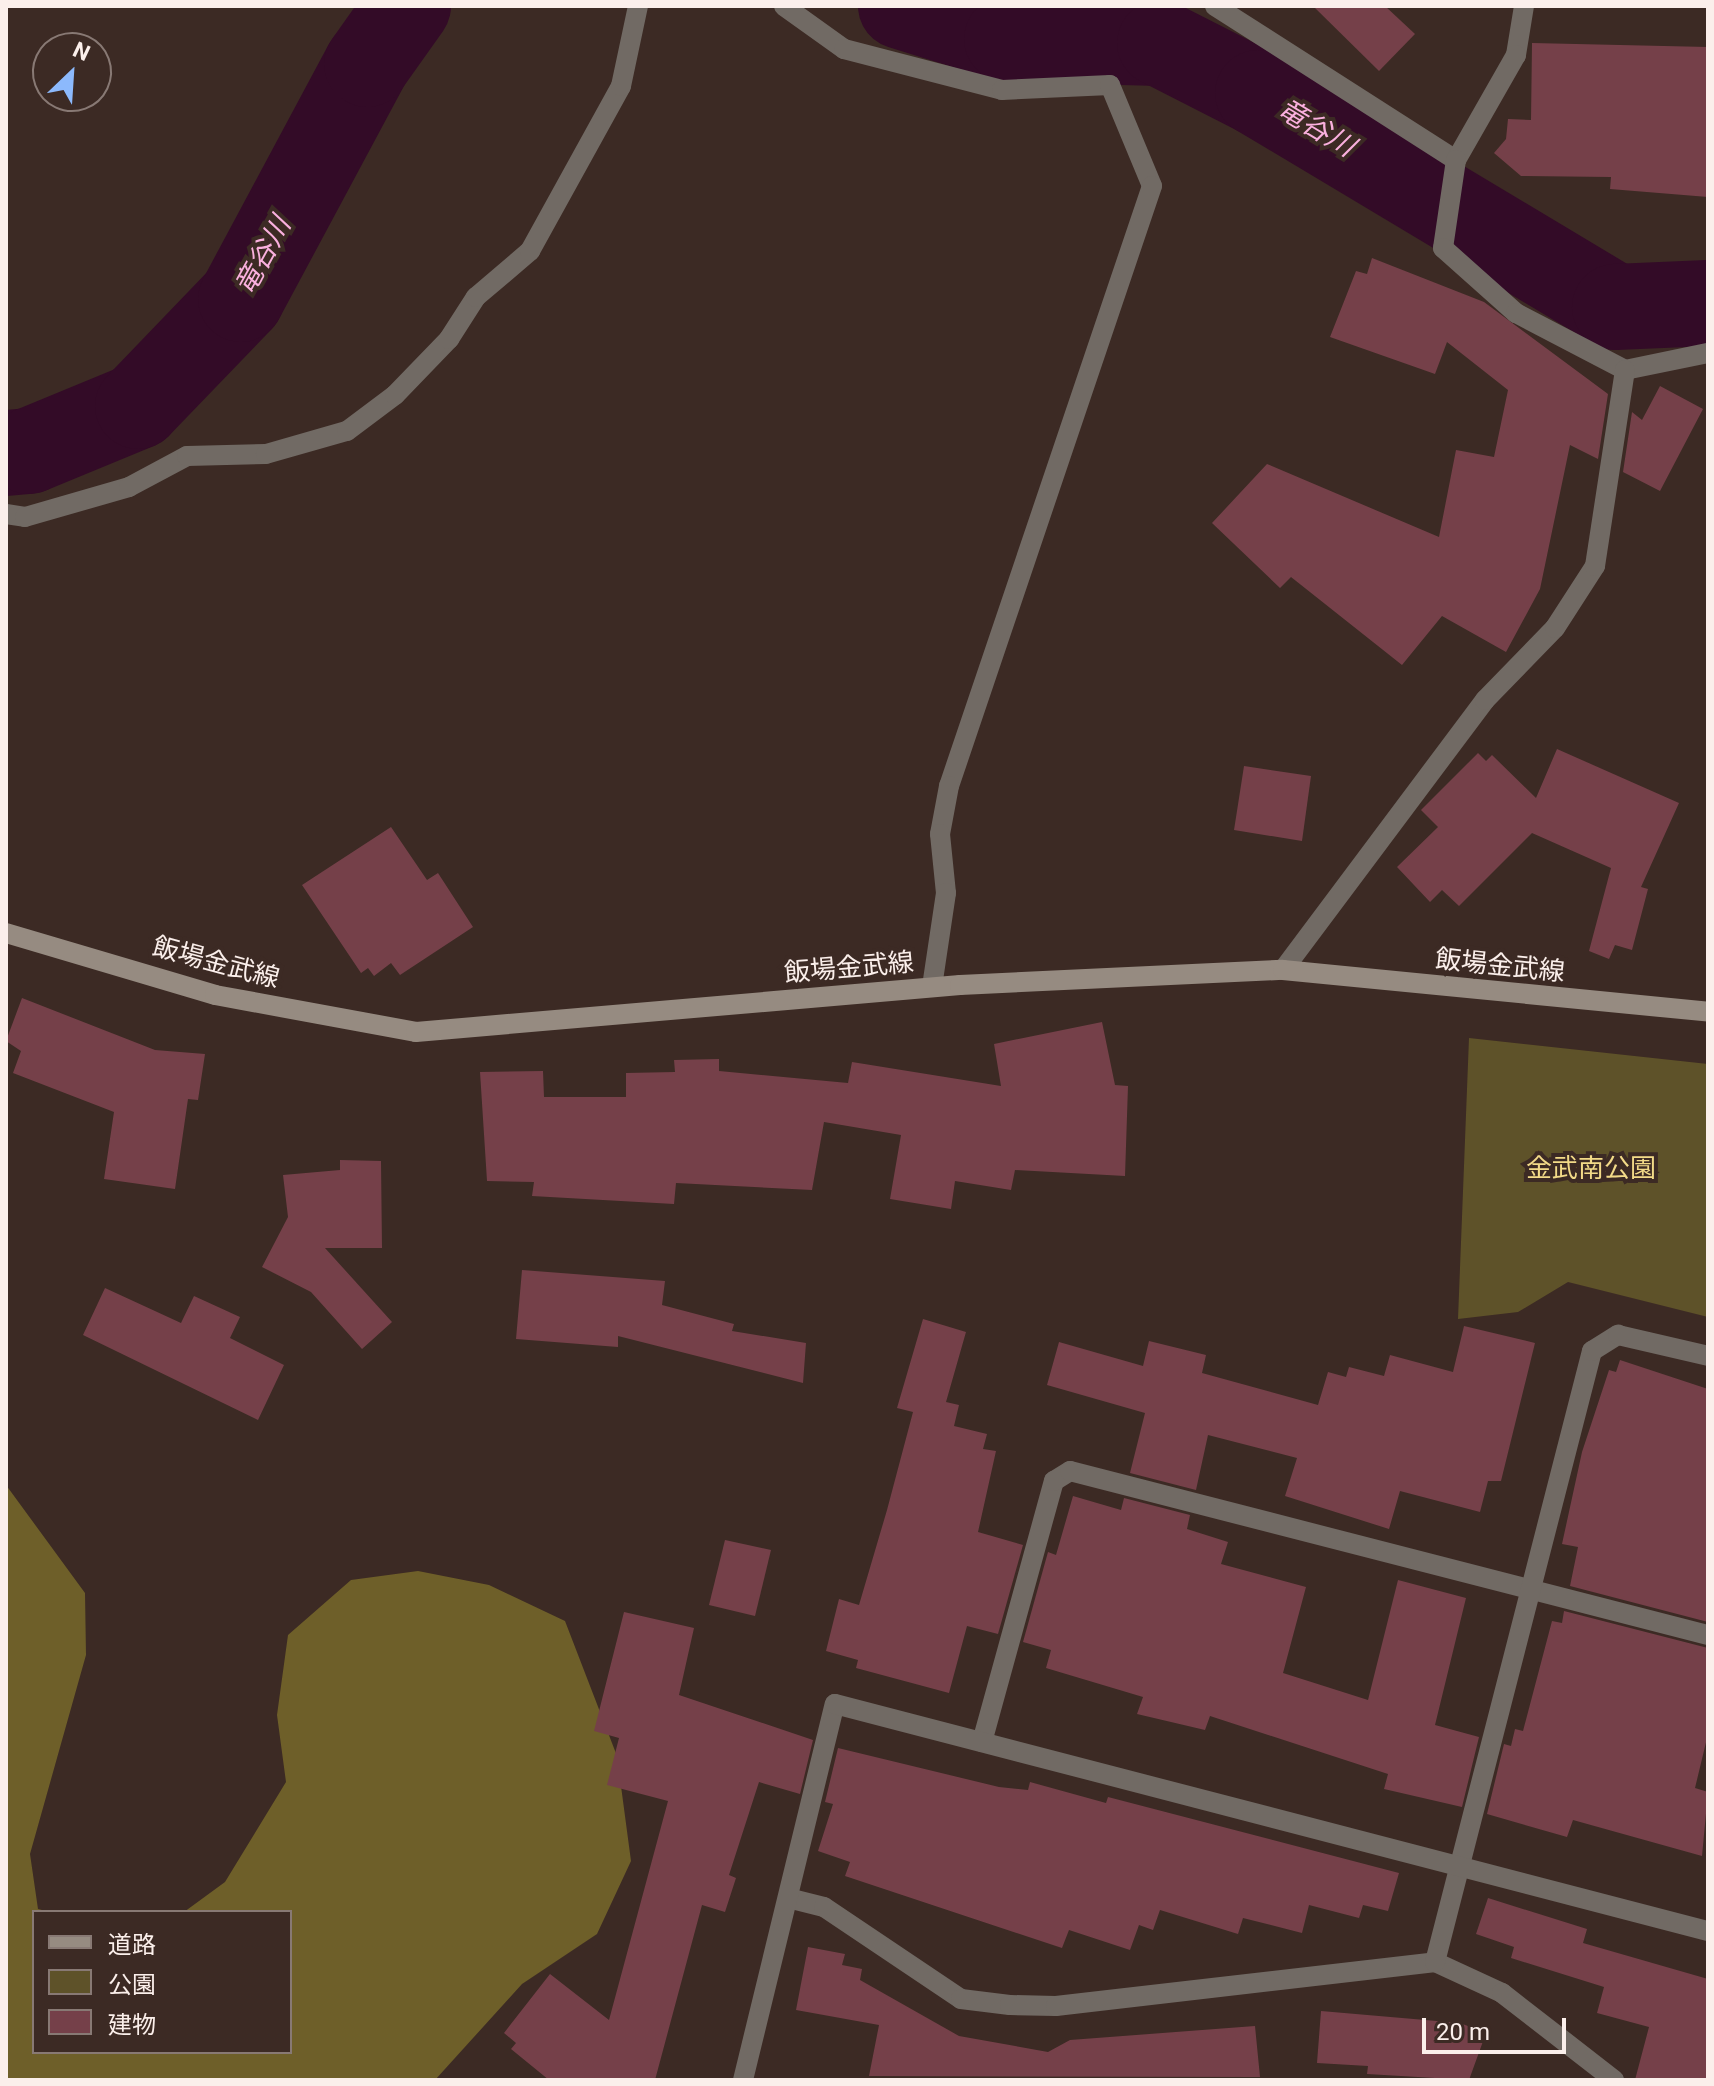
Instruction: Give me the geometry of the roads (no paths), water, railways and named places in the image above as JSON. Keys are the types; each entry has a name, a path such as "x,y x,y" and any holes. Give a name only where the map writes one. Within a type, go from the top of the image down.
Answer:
{"main road":[{"name":"飯場金武線","path":"6,933 215,995 416,1032 932,987 1283,970 1708,1012"}],"street":[{"path":"6,514 25,517 129,487 187,456 266,454 347,431 395,395 449,339 476,297 530,251 621,86 638,6"},
{"path":"784,6 844,49 1002,90 1110,85 1152,186 949,786 940,834 946,893 932,987"},
{"path":"1215,6 1456,160"},
{"path":"1524,6 1516,55 1456,160 1443,248 1516,313 1625,370 1708,353"},
{"path":"1283,970 1485,700 1555,628 1595,566 1625,370"},
{"path":"1435,1962 1528,1590 1592,1351 1618,1335 1708,1356"},
{"path":"982,1742 1054,1481 1070,1471 1708,1635"},
{"path":"745,2080 835,1704 1708,1931"},
{"path":"788,1898 824,1907 961,1999 1010,2005 1056,2006 1435,1962 1502,1993 1614,2080"}],"waterway":[{"name":"竜谷川","path":"6,453 29,451 138,406 241,299 367,64 408,6"},
{"name":"竜谷川","path":"901,6 1007,39 1160,43 1258,93 1615,307 1708,303"}],"park label":[{"name":"金武南公園","path":"1591,1169"}]}
